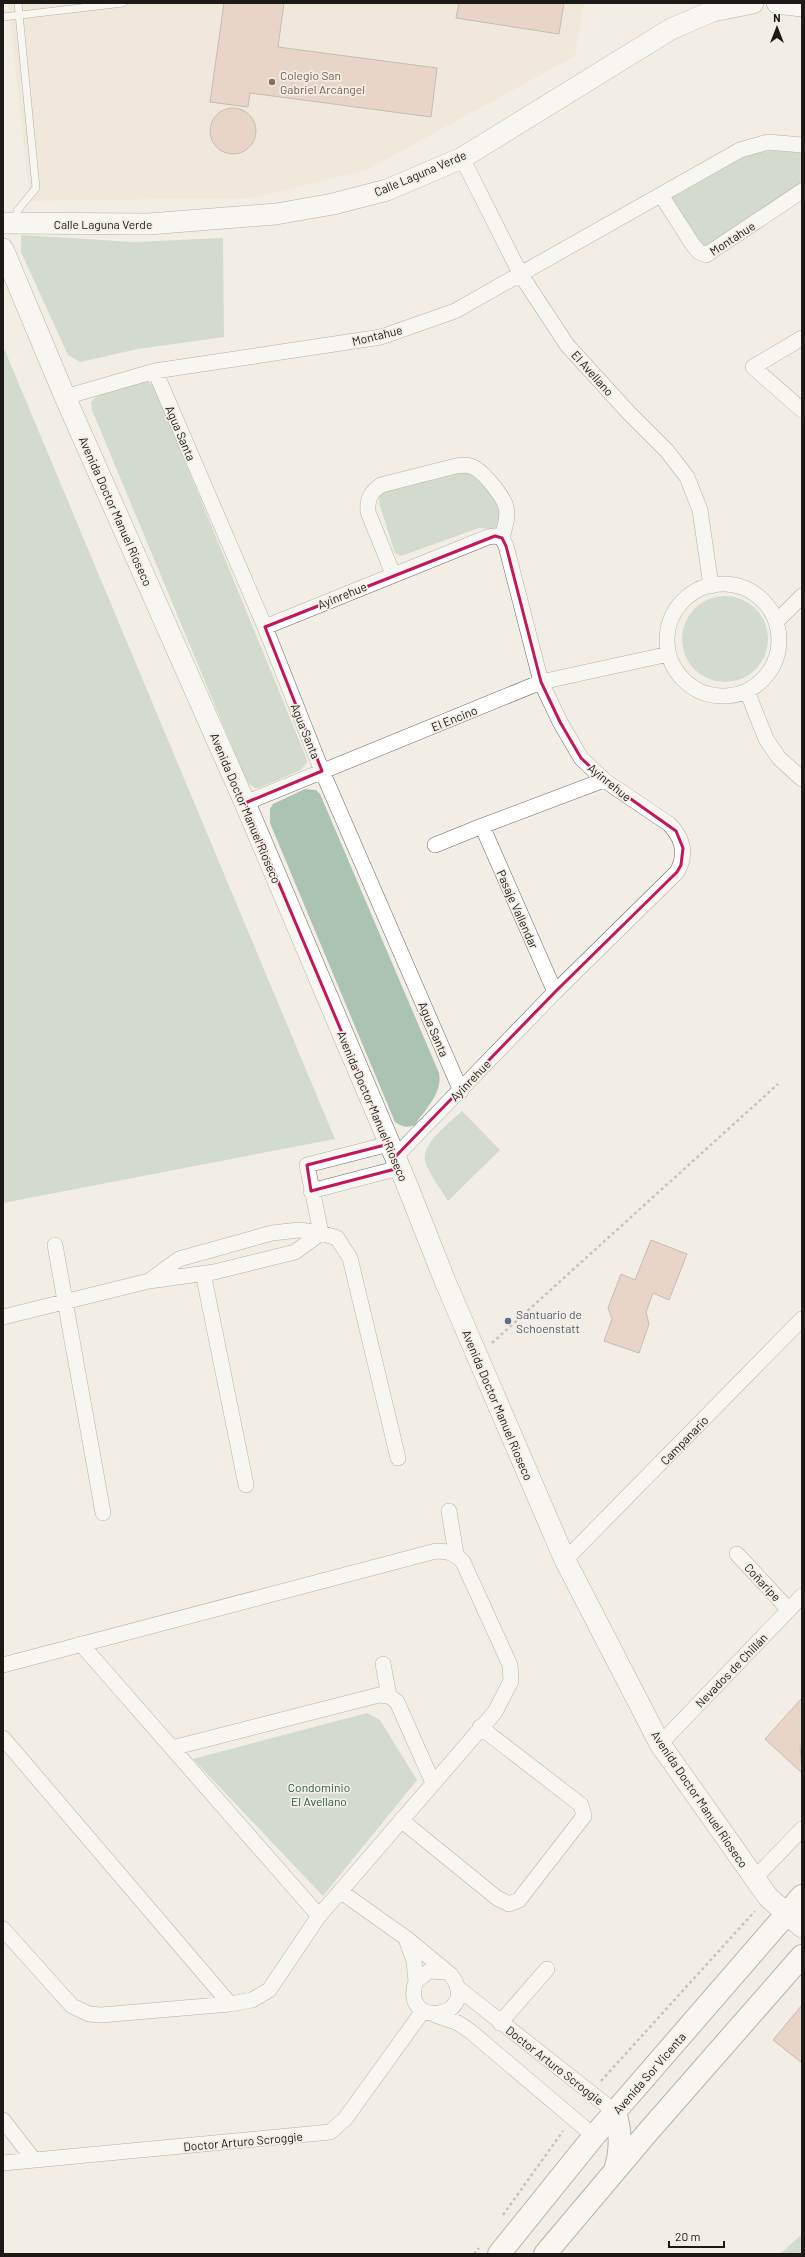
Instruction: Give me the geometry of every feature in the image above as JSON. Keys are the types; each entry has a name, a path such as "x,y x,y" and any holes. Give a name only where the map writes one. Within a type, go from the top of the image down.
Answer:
{"main road":[{"name":"Avenida Sor Vicenta","path":"491,2248 615,2112 794,1921 802,1896"},
{"path":"545,2254 802,1956"},
{"path":"615,2112 620,2135 620,2147 615,2171"}],"street":[{"name":"Calle Laguna Verde","path":"10,223 149,224 276,214 333,204 387,190 462,158 671,29 713,11 753,3"},
{"path":"777,3 802,6"},
{"name":"Montahue","path":"66,397 155,371 381,337 455,311 751,145 768,142 802,145"},
{"name":"El Avellano","path":"462,158 521,275 567,345 629,413 667,451 687,477 700,510 711,586"},
{"name":"Montahue","path":"661,195 693,245 699,252 706,255 802,191"},
{"name":"Avenida Doctor Manuel Rioseco","path":"3,249 66,397 245,803 477,1356 565,1560 660,1744 768,1897 794,1921"},
{"path":"802,338 753,368 802,410"},
{"name":"Agua Santa","path":"155,371 265,627 322,771 461,1091"},
{"path":"393,574 368,512 367,502 371,492 381,485 456,466 467,465 475,467 483,474 506,506 507,514 502,538"},
{"name":"Ayinrehue","path":"265,627 393,574 488,537 495,536 502,538 506,546 542,682 560,722 581,758 604,780 676,831 683,848 681,865 677,872 554,992 461,1091 394,1156"},
{"path":"731,585 749,590 764,602 776,622 780,637 778,656 769,673 755,687 738,695 720,696 703,692 687,683 676,670 669,654 669,630 672,619 681,604 695,592 711,586 731,585"},
{"path":"776,622 802,596"},
{"name":"El Encino","path":"245,803 542,682 669,654"},
{"path":"747,691 766,739 779,758 802,779"},
{"path":"435,845 604,780"},
{"name":"Pasaje Vallendar","path":"482,826 554,992"},
{"path":"322,1232 311,1191 307,1165 394,1156"},
{"path":"311,1191 394,1156"},
{"path":"149,1281 180,1260 272,1232 299,1230 322,1232 337,1238 350,1258 398,1458"},
{"path":"3,1317 149,1281 203,1273 295,1252 322,1232"},
{"path":"55,1245 103,1513"},
{"path":"203,1273 246,1485"},
{"name":"Campanario","path":"565,1560 802,1319"},
{"path":"449,1512 456,1554"},
{"path":"3,1665 436,1551 445,1551 456,1554 464,1562 510,1665 511,1681 504,1698 495,1712 480,1727 319,1916 269,1990 252,2000 230,2004 101,2015 89,2014 72,2006 3,1929"},
{"name":"Coñaripe","path":"737,1554 789,1610"},
{"name":"Nevados de Chillán","path":"660,1744 802,1596"},
{"path":"81,1644 319,1916"},
{"path":"383,1664 389,1696"},
{"path":"172,1748 379,1695 389,1696 397,1702 432,1783"},
{"path":"401,1820 497,1898 509,1904 518,1900 584,1816 581,1805 480,1727"},
{"path":"3,1738 230,2004"},
{"path":"755,1878 802,1829"},
{"name":"Doctor Arturo Scroggie","path":"340,1891 406,1938 445,1972 451,1975 458,1988 500,2023 615,2112"},
{"path":"406,1938 414,1961 416,1981 414,1997 429,2013 458,2023 470,2031 594,2136"},
{"path":"500,2023 547,1968"},
{"path":"416,1981 429,1971 445,1972"},
{"name":"Doctor Arturo Scroggie","path":"3,2163 330,2132 345,2119 429,2013 450,2010 456,2003 458,1988"},
{"path":"3,2120 34,2160"}],"lane":[{"path":"10,223 17,211 36,188 18,3"},
{"path":"3,17 123,3"}],"path":[{"path":"477,1356 778,1084"},
{"path":"591,2093 768,1897"},
{"path":"501,2216 573,2117"},
{"path":"474,2254 491,2248"}],"highlighted area":[{"path":"495,536 502,538 506,546 541,682 560,722 581,758 604,780 676,831 683,848 681,865 677,872 555,992 395,1157 399,1168 311,1191 307,1165 389,1144 245,803 322,771 265,627"}],"shaded area":[{"name":"Colegio San Gabriel Arcángel","path":"8,3 584,3 575,56 369,169 253,198 30,201"}],"green space":[{"path":"773,150 802,153 802,184 705,248 670,199 749,154"},
{"path":"21,235 134,242 223,238 224,337 138,349 80,362 68,355 21,252"},
{"path":"3,346 335,1139 3,1203"},
{"path":"140,381 148,381 155,388 306,757 307,762 301,770 259,788 254,788 246,780 92,410 91,402 99,394"},
{"path":"465,472 480,483 500,506 502,511 502,520 500,530 479,528 401,556 395,553 379,503 380,495 384,491 391,489"},
{"path":"725,596 742,599 756,608 765,622 768,639 765,656 756,670 742,679 725,682 708,679 694,670 685,656 682,639 685,622 694,608 708,599"},
{"path":"305,789 316,790 320,794 439,1073 440,1080 436,1094 415,1125 412,1126 407,1127 395,1122 270,823 270,809 273,804"},
{"path":"462,1111 500,1150 448,1201 431,1174 426,1164 425,1157 427,1149 436,1135"},
{"name":"Condominio El Avellano","path":"367,1713 380,1720 417,1780 323,1896 193,1759"},
{"path":"802,2234 802,2254 780,2254"}],"building":[{"path":"224,3 284,3 278,47 437,68 431,117 250,93 248,107 210,102"},
{"path":"459,3 564,3 559,34 456,18"},
{"path":"228,108 238,108 246,112 252,118 256,126 256,136 252,144 246,150 238,154 228,154 220,150 214,144 210,136 210,126 214,118 220,112"},
{"path":"651,1240 687,1254 669,1300 653,1293 646,1312 649,1324 639,1353 604,1341 612,1319 608,1308 621,1274 635,1280"},
{"path":"802,1698 802,1743 800,1745 802,1773 765,1739"},
{"path":"802,2005 802,2063 773,2040"}],"place":[{"name":"Colegio San Gabriel Arcángel","path":"272,82"},
{"name":"Santuario de Schoenstatt","path":"508,1321"}]}
